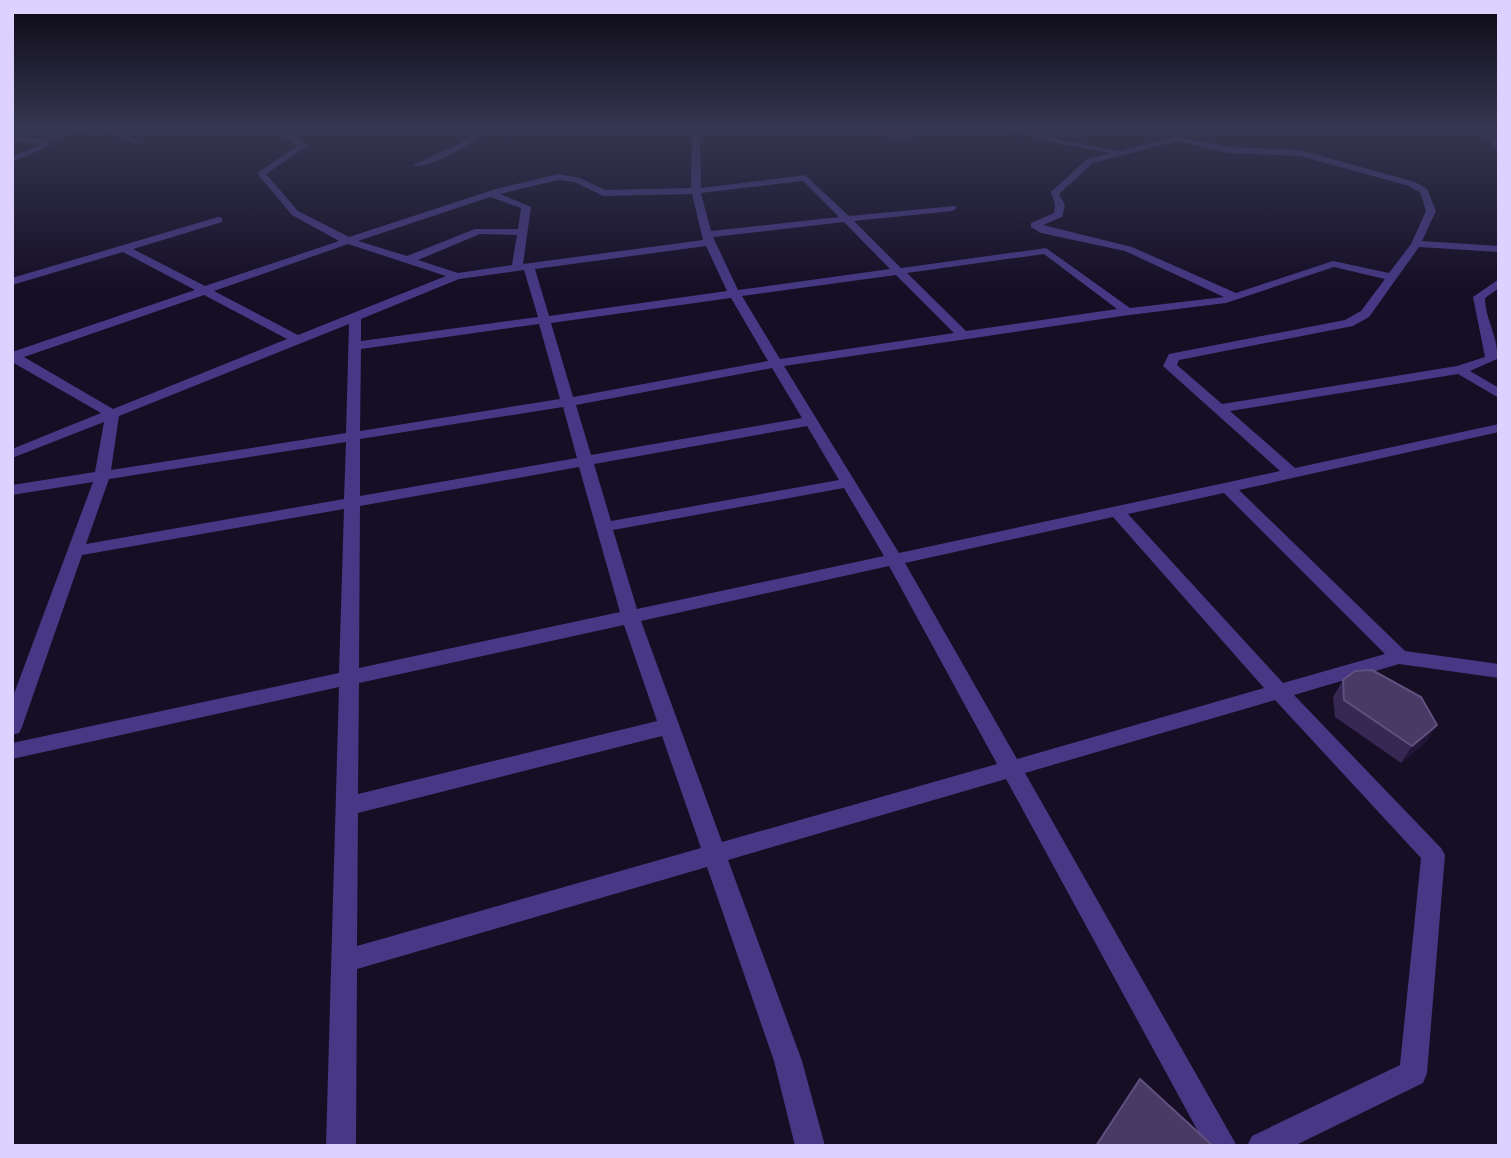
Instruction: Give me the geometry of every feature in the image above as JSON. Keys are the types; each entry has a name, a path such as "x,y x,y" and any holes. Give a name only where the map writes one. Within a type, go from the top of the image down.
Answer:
{"street":[{"path":"268,181 295,213 348,240 457,276"},
{"path":"13,357 348,240 491,194 542,181"},
{"path":"579,181 603,193 696,191 780,181"},
{"path":"696,181 708,238 734,293 894,559 1222,1146"},
{"path":"808,181 963,335"},
{"path":"1068,181 1054,194 1060,205 1059,215 1035,225 1045,230 1128,249 1235,297"},
{"path":"1292,473 1170,366 1174,358 1349,323 1365,314 1416,244 1431,211 1424,191 1401,181"},
{"path":"491,194 526,207 522,232 523,267 544,320 630,617 789,1061 810,1146"},
{"path":"12,454 457,276 846,219 953,208"},
{"path":"12,282 218,220"},
{"path":"408,260 479,231 522,232"},
{"path":"1416,244 1499,249"},
{"path":"124,248 296,339"},
{"path":"355,346 1046,251 1128,312"},
{"path":"12,490 352,434 568,402 776,363 1235,297 1333,264 1390,277"},
{"path":"1218,409 1461,370 1491,359 1496,346 1478,310 1479,297 1499,282"},
{"path":"1479,302 1499,301"},
{"path":"341,1146 355,316"},
{"path":"13,357 112,414"},
{"path":"1461,370 1499,394"},
{"path":"12,727 102,477 112,414"},
{"path":"77,551 352,500 811,421"},
{"path":"12,751 1499,428"},
{"path":"604,527 848,483"},
{"path":"1227,487 1399,657"},
{"path":"1116,511 1278,691 1433,855 1413,1073 1262,1146"},
{"path":"345,961 1399,657 1499,671"},
{"path":"348,806 669,726"}],"building":[{"path":"1372,670 1421,697 1437,725 1412,746 1344,700 1343,680 1355,671"},
{"path":"1140,1079 1213,1146 1096,1146"}]}
